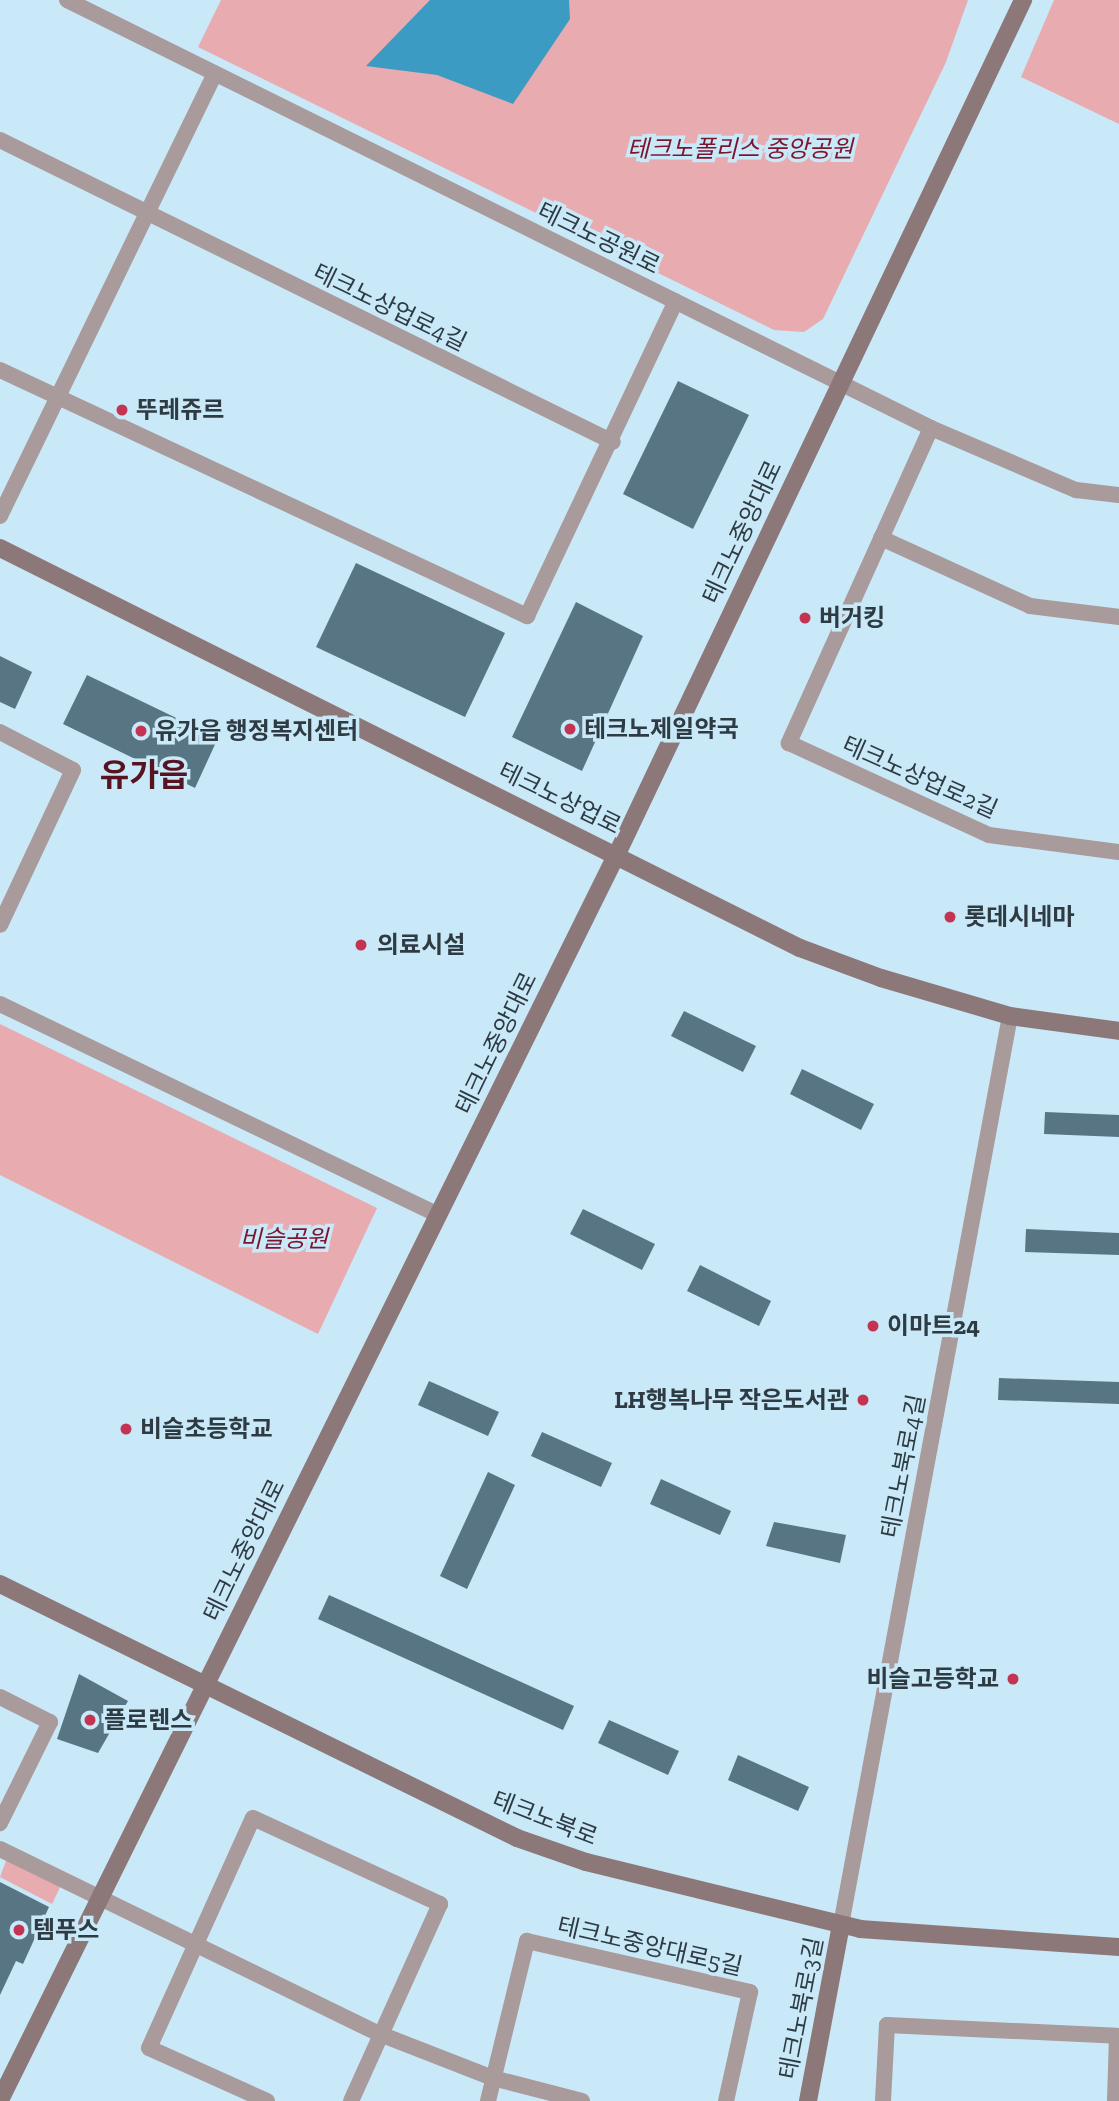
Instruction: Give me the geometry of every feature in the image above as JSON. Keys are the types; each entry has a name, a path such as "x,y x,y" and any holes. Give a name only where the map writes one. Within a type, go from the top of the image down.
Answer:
{"main road":[{"name":"테크노중앙대로","path":"0,2100 103,1899 206,1682 617,854 839,382 1023,0"},
{"name":"테크노상업로","path":"0,548 617,854 800,948 880,978 1010,1016 1119,1031"},
{"name":"테크노북로","path":"0,1584 206,1682 517,1838 586,1862 841,1925 1119,1947"},
{"name":"테크노북로3길","path":"808,2101 841,1925"}],"street":[{"name":"테크노공원로","path":"67,0 931,428 1076,489 1119,495"},
{"path":"0,516 215,73"},
{"name":"테크노상업로4길","path":"0,140 613,442"},
{"path":"0,370 527,616 613,442 676,301"},
{"path":"931,428 881,538 1030,606 1119,617"},
{"name":"테크노상업로2길","path":"881,538 789,743 989,835 1119,852"},
{"path":"0,732 73,770 0,925"},
{"path":"0,1004 438,1215"},
{"name":"테크노북로4길","path":"841,1925 1010,1016"},
{"path":"0,1697 50,1722 0,1823"},
{"path":"267,2101 149,2048 253,1818 440,1904 351,2101"},
{"path":"0,1849 380,2035 493,2078 582,2101"},
{"name":"테크노중앙대로5길","path":"488,2101 527,1941 750,1992 726,2101"},
{"path":"883,2101 887,2025 1117,2036 1115,2101"}],"green space":[{"name":"테크노폴리스 중앙공원","path":"221,0 968,0 946,62 823,319 804,332 774,330 198,47"},
{"path":"1054,0 1119,0 1119,124 1021,77"},
{"name":"비슬공원","path":"0,1024 377,1208 318,1334 0,1175"},
{"path":"9,1853 63,1881 52,1904 0,1877"}],"water":[{"path":"430,0 569,0 570,19 513,104 437,75 366,66"}],"building":[{"path":"678,381 749,415 693,529 623,494"},
{"path":"356,563 505,633 465,717 316,647"},
{"path":"576,602 643,636 582,771 512,737"},
{"path":"0,656 32,672 15,709 0,702"},
{"name":"유가읍 행정복지센터","path":"87,675 218,738 195,788 63,724"},
{"path":"684,1011 756,1046 743,1072 671,1036"},
{"path":"802,1069 874,1104 861,1130 790,1094"},
{"path":"1045,1112 1119,1115 1119,1137 1044,1134"},
{"path":"583,1209 655,1244 642,1270 570,1234"},
{"path":"1026,1229 1119,1233 1119,1255 1025,1252"},
{"path":"700,1265 771,1301 759,1326 687,1291"},
{"path":"999,1378 1119,1382 1119,1404 998,1400"},
{"path":"429,1381 499,1412 488,1436 418,1405"},
{"path":"542,1432 612,1463 601,1487 531,1456"},
{"path":"488,1472 515,1485 467,1589 440,1576"},
{"path":"661,1479 731,1511 720,1535 650,1504"},
{"path":"774,1522 846,1535 840,1563 766,1546"},
{"path":"329,1595 574,1706 563,1730 318,1619"},
{"name":"플로렌스","path":"79,1674 128,1701 98,1753 57,1739"},
{"path":"609,1720 679,1751 668,1775 598,1743"},
{"path":"738,1755 809,1787 798,1811 728,1780"},
{"name":"템푸스","path":"0,1882 49,1907 23,1964 16,1961 0,1995"}],"place":[{"name":"뚜레쥬르","path":"122,410"},
{"name":"버거킹","path":"805,618"},
{"name":"테크노제일약국","path":"570,729"},
{"name":"유가읍 행정복지센터","path":"141,731"},
{"name":"롯데시네마","path":"950,917"},
{"name":"의료시설","path":"361,945"},
{"name":"이마트24","path":"873,1326"},
{"name":"LH행복나무 작은도서관","path":"863,1400"},
{"name":"비슬초등학교","path":"126,1429"},
{"name":"비슬고등학교","path":"1013,1679"},
{"name":"플로렌스","path":"90,1720"},
{"name":"템푸스","path":"19,1930"}],"district":[{"name":"유가읍","path":"144,775"}]}
